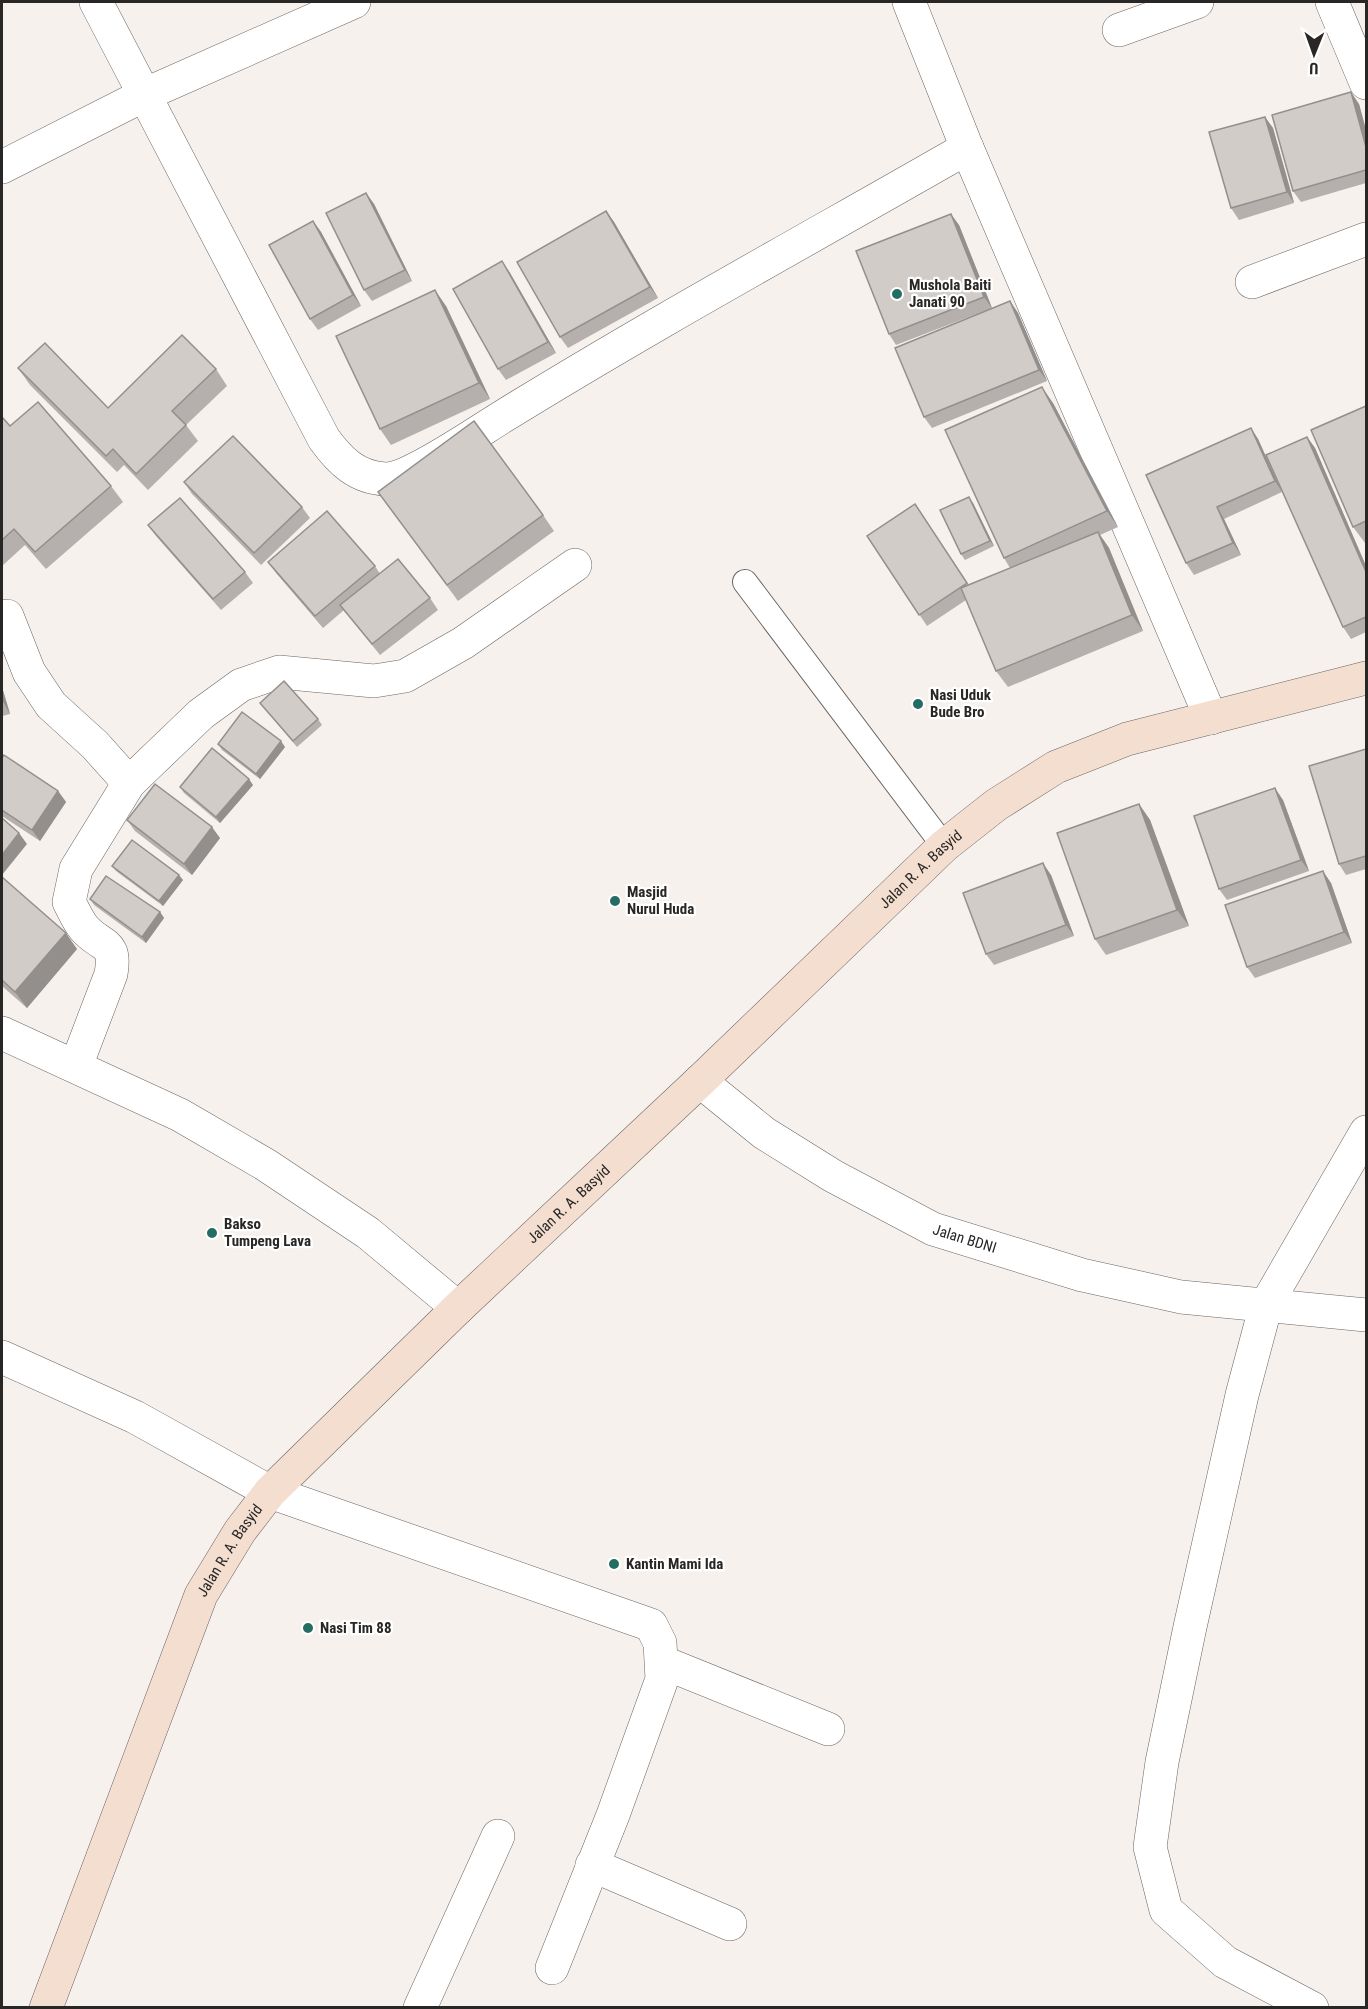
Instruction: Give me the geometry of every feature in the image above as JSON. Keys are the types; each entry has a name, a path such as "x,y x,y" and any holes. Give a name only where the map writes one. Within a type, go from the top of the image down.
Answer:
{"main road":[{"name":"Jalan R. A. Basyid","path":"46,2007 201,1595 240,1531 270,1492 458,1308 700,1081 944,846 996,805 1056,767 1127,739 1366,678"}],"street":[{"path":"96,2 324,439 339,460 361,474 388,479 415,469 447,451 521,405 967,148"},
{"path":"2,167 146,94 354,2"},
{"path":"909,2 967,148 1211,718"},
{"path":"1119,30 1197,2"},
{"path":"1332,2 1366,83"},
{"path":"1252,282 1366,239"},
{"path":"76,1066 111,974 114,958 108,945 85,929 69,902 76,869 129,783 201,714 241,685 279,672 374,681 405,676 463,643 575,566"},
{"path":"7,616 29,672 51,705 95,746 129,783"},
{"path":"2,1033 180,1114 266,1165 368,1233 458,1308"},
{"name":"Jalan BDNI","path":"700,1081 764,1133 833,1176 933,1228 1082,1275 1181,1297 1366,1315"},
{"path":"1312,2007 1225,1962 1166,1910 1150,1847 1162,1762 1190,1627 1242,1395 1266,1305 1366,1132"},
{"path":"2,1357 135,1417 270,1492 651,1624 660,1642 662,1679 552,1968"},
{"path":"662,1662 828,1729"},
{"path":"420,2007 498,1836"},
{"path":"592,1865 730,1924"}],"lane":[{"path":"745,582 944,846"}],"building":[{"path":"1351,92 1366,147 1366,170 1293,191 1272,115"},
{"path":"1265,117 1287,192 1231,208 1209,132"},
{"path":"366,193 405,270 364,290 326,213"},
{"path":"606,211 650,287 560,337 517,262"},
{"path":"951,214 984,297 889,334 856,251"},
{"path":"313,221 353,295 310,319 269,245"},
{"path":"502,261 548,342 498,369 453,289"},
{"path":"435,290 479,383 380,429 336,336"},
{"path":"1010,301 1039,370 924,417 895,348"},
{"path":"182,335 216,369 172,411 186,425 136,474 113,449 106,456 18,368 45,343 108,408"},
{"path":"1042,387 1107,511 1004,558 945,430"},
{"path":"38,402 111,486 35,552 14,529 2,540 2,417 10,426"},
{"path":"1366,406 1366,521 1353,527 1311,430"},
{"path":"474,421 543,515 447,585 378,492"},
{"path":"1251,428 1275,481 1217,507 1233,543 1186,563 1146,475"},
{"path":"233,436 302,507 254,553 184,482"},
{"path":"1307,437 1366,572 1366,617 1343,627 1266,455"},
{"path":"969,497 990,541 961,554 940,510"},
{"path":"180,498 245,572 213,599 148,525"},
{"path":"915,504 967,583 919,615 867,536"},
{"path":"327,511 375,566 315,616 268,562"},
{"path":"1098,532 1132,615 996,671 961,588"},
{"path":"398,559 430,598 372,644 340,605"},
{"path":"284,681 318,719 293,741 260,703"},
{"path":"242,712 281,741 256,774 218,744"},
{"path":"212,748 249,779 216,817 180,787"},
{"path":"1366,749 1366,856 1339,864 1309,766"},
{"path":"4,755 58,791 32,830 2,810 2,758"},
{"path":"155,784 212,827 184,864 127,820"},
{"path":"1275,788 1301,860 1219,889 1194,816"},
{"path":"1139,804 1177,910 1095,939 1057,833"},
{"path":"2,818 19,833 2,855"},
{"path":"132,840 179,875 159,901 112,866"},
{"path":"1043,863 1066,925 986,954 963,893"},
{"path":"1323,871 1344,932 1247,967 1225,905"},
{"path":"106,876 160,912 142,937 90,899"},
{"path":"2,877 66,933 15,992 2,980"}],"place":[{"name":"Mushola Baiti Janati 90","path":"897,294"},
{"name":"Nasi Uduk Bude Bro","path":"918,704"},
{"name":"Masjid Nurul Huda","path":"615,901"},
{"name":"Bakso Tumpeng Lava","path":"212,1233"},
{"name":"Kantin Mami Ida","path":"614,1564"},
{"name":"Nasi Tim 88","path":"308,1628"}]}
